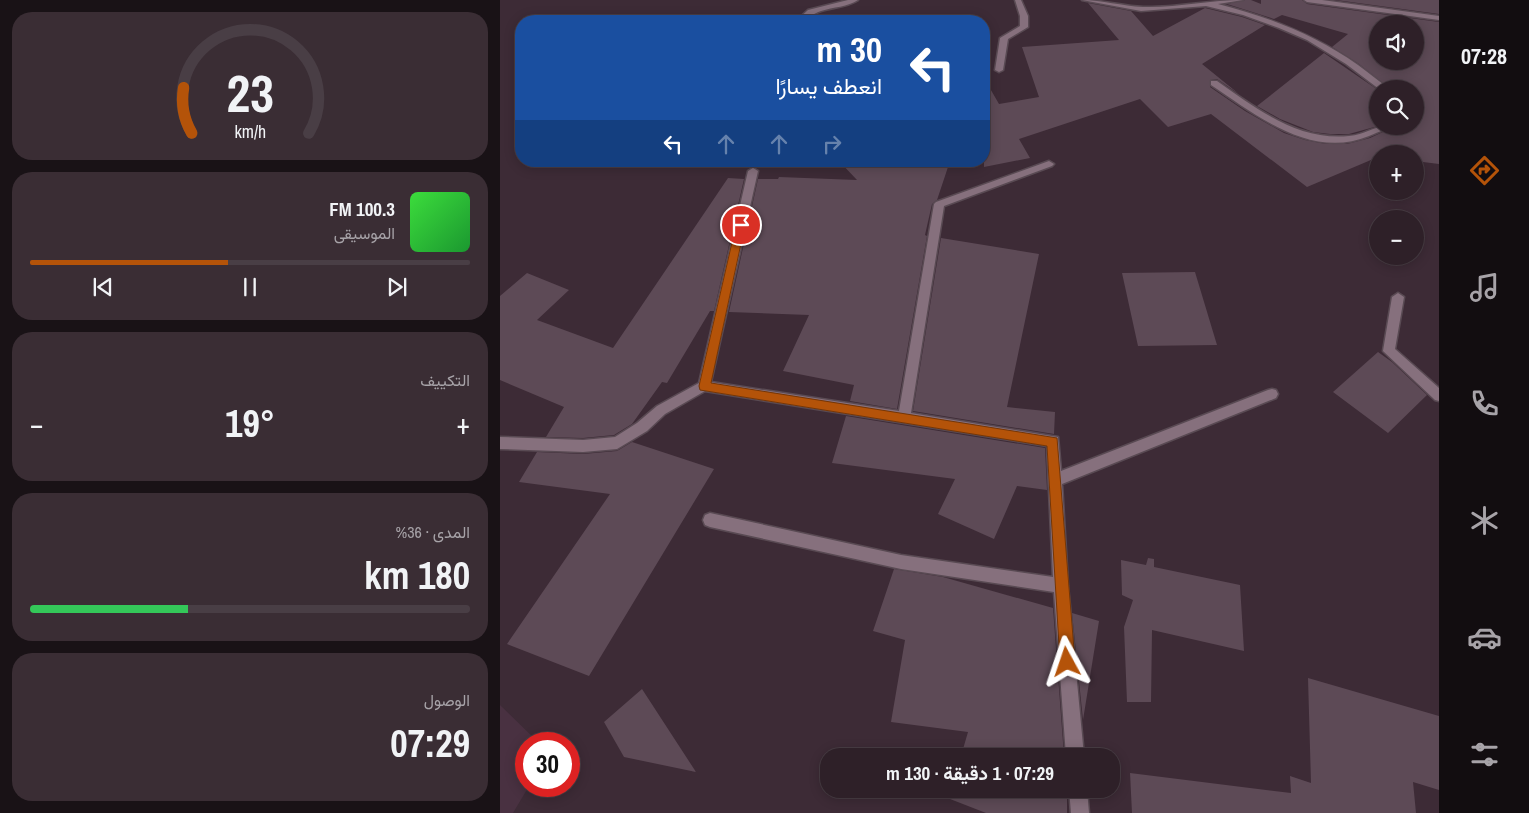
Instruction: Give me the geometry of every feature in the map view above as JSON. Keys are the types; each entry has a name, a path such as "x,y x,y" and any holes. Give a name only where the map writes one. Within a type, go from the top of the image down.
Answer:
{"street":[{"path":"806,15 813,11 855,0"},
{"path":"999,70 1004,38 1024,27 1024,16 1018,0"},
{"path":"1085,0 1141,9 1240,0"},
{"path":"1307,0 1439,18"},
{"path":"1208,4 1252,15 1284,26 1310,39 1373,80"},
{"path":"1214,83 1276,124 1316,139 1349,140 1369,132"},
{"path":"904,418 939,204 1049,164"},
{"path":"704,386 753,171"},
{"path":"1398,297 1389,351 1439,396"},
{"path":"500,443 583,446 617,443 642,427 661,410 704,386 1053,442 1061,586 1074,748"},
{"path":"1055,480 1272,394"},
{"path":"710,520 901,562 1061,586"},
{"path":"1079,798 1080,813"}],"shaded area":[{"path":"500,705 528,732 515,732 515,797 522,797 513,813 500,813"}],"building":[{"path":"1245,0 1261,4 1261,0 1302,0 1307,4 1388,15 1369,15 1369,70 1424,70 1424,20 1439,22 1439,164 1424,162 1424,145 1369,145 1369,161 1307,187 1211,114 1168,127 1140,99 1019,139 1030,158 990,166 990,88 999,104 1039,97 1022,47 1119,40 1088,3 1131,11 1153,36 1205,8 1265,25 1202,64 1239,94 1217,79 1210,80 1210,87 1245,111 1284,133 1326,144 1347,144 1376,135 1424,135 1424,80 1379,80 1359,64 1332,47 1348,34 1282,15 1274,19 1227,4"},
{"path":"1336,0 1439,0 1439,14"},
{"path":"1324,53 1369,84 1369,128 1349,134 1313,132 1280,119 1257,106"},
{"path":"845,167 948,167 937,200 932,204 925,235 927,236 897,409 850,401 854,385 783,371 809,315 729,312 758,179 778,179 779,177 857,180"},
{"path":"728,178 744,179 714,311 710,311 667,383 662,382 632,424 614,435 583,438 546,437 564,407 500,380 500,296 527,273 569,290 537,320 613,348"},
{"path":"941,238 1039,254 1007,407 1055,412 1054,434 913,411"},
{"path":"1195,272 1217,345 1138,346 1122,273"},
{"path":"1378,352 1392,362 1427,395 1388,433 1333,392"},
{"path":"846,416 1045,448 1047,490 1017,486 994,539 938,514 955,479 832,463"},
{"path":"632,442 714,469 589,676 507,644 610,494 519,482 537,452 583,454 617,451"},
{"path":"1148,558 1154,559 1154,567 1240,585 1244,651 1152,630 1151,702 1127,702 1124,627 1133,600 1122,595 1121,560 1146,565"},
{"path":"894,569 943,577 1053,608 1063,748 963,748 968,732 891,722 905,640 873,631"},
{"path":"1072,613 1099,621 1083,720"},
{"path":"1308,678 1439,716 1439,790 1413,782 1416,813 1132,813 1130,773 1291,793 1290,776 1311,783"},
{"path":"642,689 696,772 624,757 604,722"},
{"path":"1067,798 1067,813 986,813 950,799"}],"route":[{"path":"741,225 704,386 1053,442 1067,662"}]}
